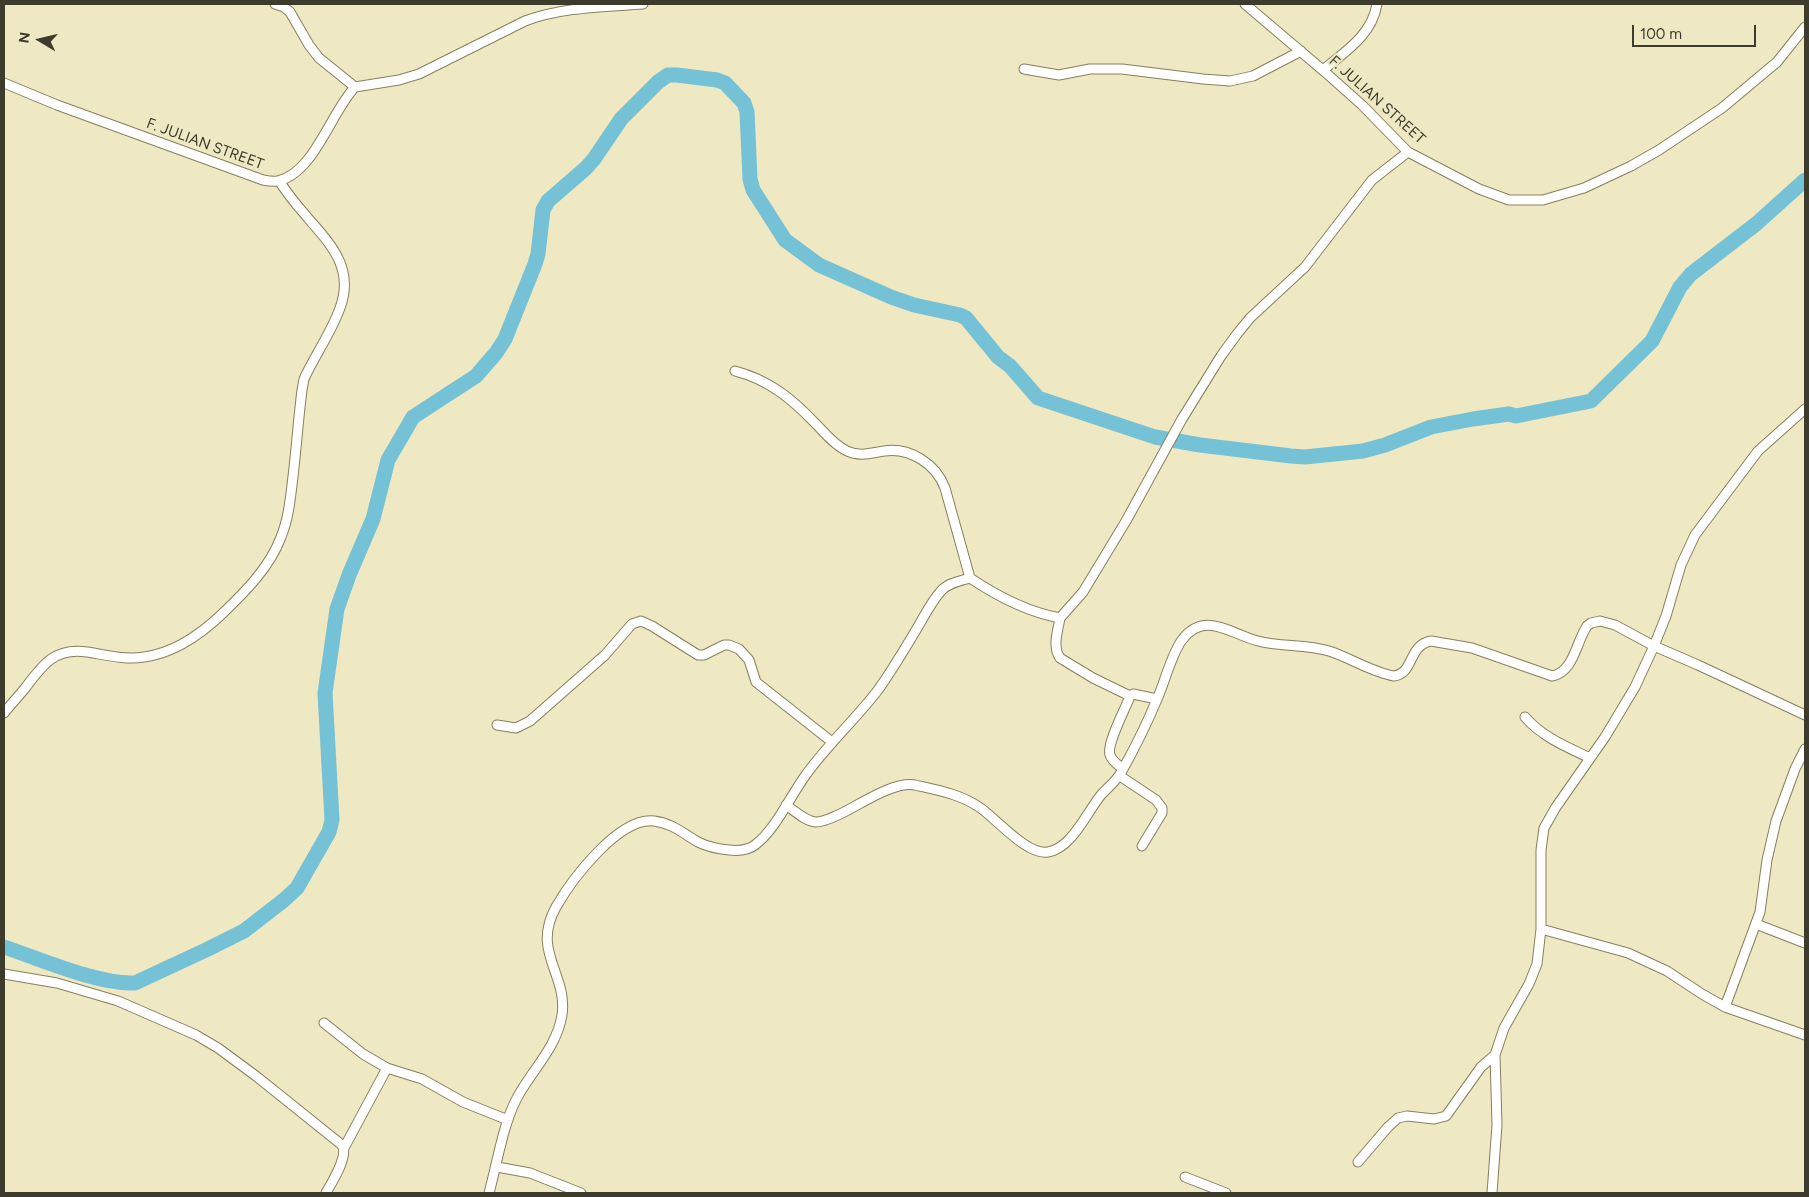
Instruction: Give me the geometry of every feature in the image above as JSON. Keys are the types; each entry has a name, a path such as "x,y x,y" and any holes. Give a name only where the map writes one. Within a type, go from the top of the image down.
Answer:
{"street":[{"path":"275,4 284,7 290,12 308,45 319,58 355,87 399,80 419,74 525,21 543,14 590,7 643,4"},
{"name":"F. JULIAN STREET","path":"1245,4 1323,70 1408,152 1479,189 1509,200 1543,200 1584,188 1631,166 1659,150 1722,108 1777,62 1805,28"},
{"path":"1323,70 1366,32 1374,20 1377,4"},
{"path":"1024,69 1058,75 1090,69 1122,69 1230,81 1253,76 1301,51"},
{"name":"F. JULIAN STREET","path":"4,83 57,105 263,180 278,181 292,175 304,164 341,104 355,87"},
{"path":"1157,699 1134,694 1130,696 1093,678 1060,658 1057,654 1056,646 1060,618 1083,592 1126,520 1160,456 1221,356 1250,318 1304,267 1372,180 1408,152"},
{"path":"4,712 43,665 56,656 75,651 125,658 142,658 168,652 182,644 211,624 236,600 257,578 275,550 284,529 290,500 304,379 340,310 344,287 342,268 331,244 302,212 278,181"},
{"path":"735,371 757,377 768,384 806,414 845,450 866,455 883,451 901,451 925,462 940,477 945,488 970,578 1016,604 1035,612 1060,618"},
{"path":"1492,1193 1497,1125 1495,1055 1504,1028 1534,974 1541,929 1541,850 1544,828 1636,687 1666,616 1681,565 1695,534 1758,451 1805,409"},
{"path":"489,1193 508,1120 517,1098 552,1042 561,1018 562,992 548,953 546,937 549,923 560,900 590,861 609,840 623,830 634,824 647,821 668,824 700,843 711,847 738,851 748,849 756,844 766,834 803,778 879,688 941,591 953,583 970,578"},
{"path":"497,725 516,728 530,721 605,655 632,624 641,621 698,655 724,645 739,649 749,660 756,682 832,742"},
{"path":"786,805 809,820 822,821 900,785 913,785 962,797 986,812 1026,846 1042,853 1048,852 1070,838 1102,794 1122,773 1157,699 1179,644 1187,634 1203,625 1220,626 1271,644 1330,651 1394,676 1398,676 1406,669 1419,646 1424,642 1438,640 1472,648 1540,673 1554,676 1562,672 1569,664 1587,626 1600,621 1615,625 1654,646 1698,664 1805,715"},
{"path":"1130,696 1109,752 1122,773 1156,800 1162,808 1162,813 1142,846"},
{"path":"1525,717 1550,738 1590,758"},
{"path":"1725,1007 1756,924 1776,821 1795,769 1805,749"},
{"path":"1756,924 1805,943"},
{"path":"1541,929 1602,944 1646,960 1725,1007 1805,1035"},
{"path":"4,974 57,983 118,1001 196,1035 218,1048 256,1076 344,1148"},
{"path":"324,1022 364,1054 387,1068 422,1079 463,1102 508,1120"},
{"path":"1358,1162 1398,1118 1407,1116 1439,1119 1446,1116 1480,1067 1495,1055"},
{"path":"326,1193 343,1158 344,1148 387,1068"},
{"path":"497,1166 530,1173 581,1193"},
{"path":"1185,1177 1226,1193"}],"waterway":[{"path":"4,947 87,976 121,983 135,983 244,931 297,888 329,832 332,820 325,693 337,609 373,519 388,460 413,417 476,376 496,353 505,339 535,264 538,254 543,210 548,201 586,168 621,119 658,82 668,75 717,80 725,83 744,103 747,112 750,179 753,190 785,240 819,265 891,297 914,305 966,318 998,357 1010,366 1038,398 1155,437 1200,445 1291,456 1305,457 1363,451 1385,445 1431,427 1509,414 1516,416 1591,401 1652,341 1680,287 1691,274 1756,224 1805,180"}]}
